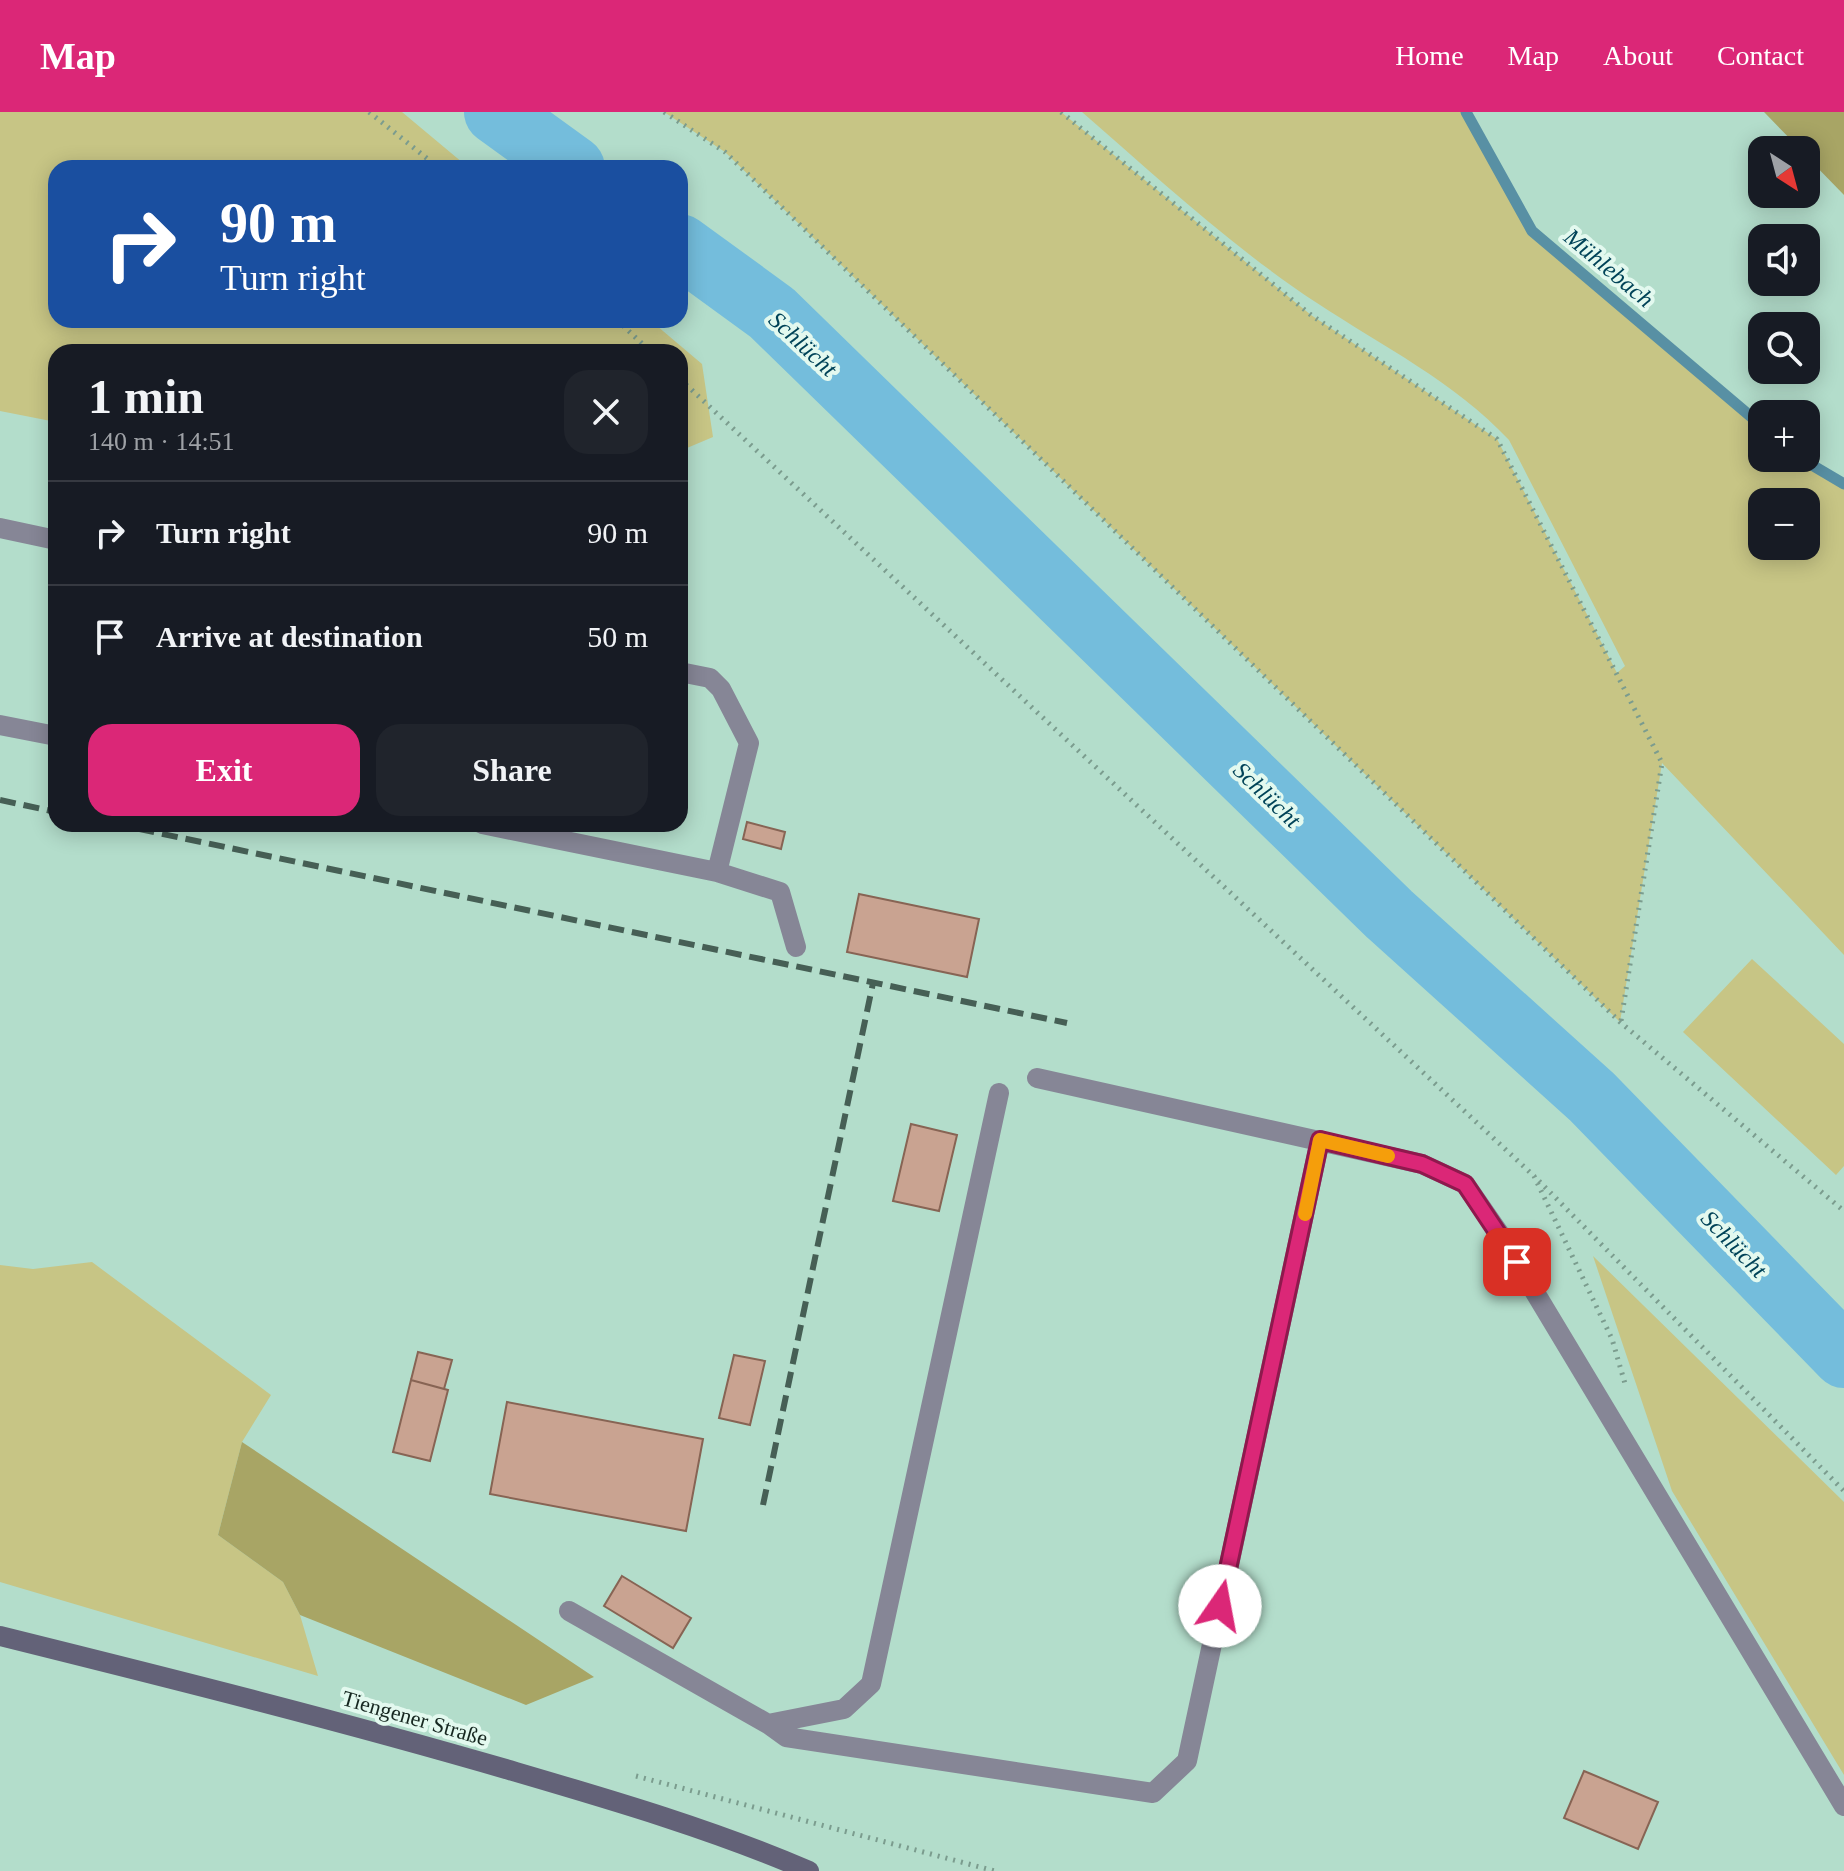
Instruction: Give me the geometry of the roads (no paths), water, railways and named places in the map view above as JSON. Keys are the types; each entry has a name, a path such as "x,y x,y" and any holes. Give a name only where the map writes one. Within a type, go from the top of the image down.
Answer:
{"main road":[{"name":"Tiengener Straße","path":"0,1636 388,1734 641,1810 717,1835 809,1871"}],"lane":[{"path":"0,528 48,538"},
{"path":"688,674 710,678 721,689 749,743 717,872"},
{"path":"0,725 48,734"},
{"path":"521,832 717,872 780,892 796,947"},
{"path":"1037,1078 1422,1164 1465,1184 1501,1236 1626,1441 1844,1806"},
{"path":"768,1724 844,1709 871,1684 999,1093"},
{"path":"569,1611 786,1737 1153,1793 1187,1761 1320,1140"}],"waterway":[{"name":"Schlücht","path":"496,112 562,160"},
{"name":"Mühlebach","path":"1466,112 1532,231 1748,414"},
{"name":"Schlücht","path":"688,252 772,313 1389,914 1592,1097 1844,1356"},
{"name":"Mühlebach","path":"1820,470 1844,484"}],"railway":[{"path":"0,800 48,810"},
{"path":"153,832 1067,1023"},
{"path":"763,1505 873,983"}]}
